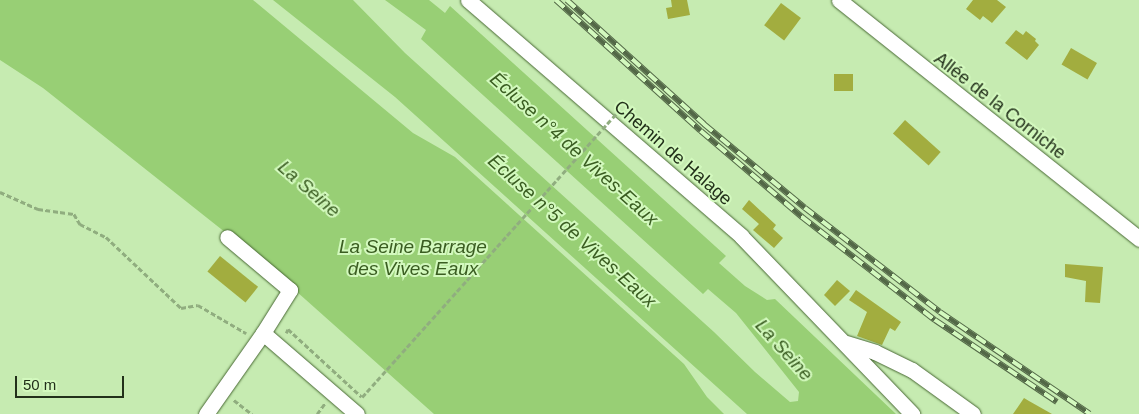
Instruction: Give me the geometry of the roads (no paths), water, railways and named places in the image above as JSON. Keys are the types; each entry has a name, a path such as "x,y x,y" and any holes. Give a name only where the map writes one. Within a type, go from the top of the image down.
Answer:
{"street":[{"name":"Chemin de Halage","path":"468,0 741,236 846,343 912,414"},
{"name":"Allée de la Corniche","path":"839,0 1139,239"},
{"path":"206,414 290,290 227,236"},
{"path":"260,336 333,391 357,414"},
{"path":"846,343 875,352 912,370 973,414"}],"water":[{"name":"La Seine Barrage des Vives Eaux","path":"0,0 253,0 413,133 455,157 684,364 707,397 724,414 434,414 269,267 43,88 0,60"},
{"name":"La Seine Barrage des Vives Eaux","path":"273,0 353,0 405,53 714,332 755,372 790,402 798,401 799,392 736,313 708,289 703,294 421,39 426,30 385,0 429,0 445,13 450,6 726,256 719,263 745,286 767,300 775,299 896,414 747,414 395,97"}],"railway":[{"path":"556,0 701,131 802,217 935,320 1057,402"},
{"path":"567,0 704,124 805,208 940,312 1090,414"}],"water label":[{"name":"Écluse n°4 de Vives-Eaux","path":"574,149"},
{"name":"La Seine","path":"309,189"},
{"name":"Écluse n°5 de Vives-Eaux","path":"572,231"},
{"name":"La Seine","path":"784,350"}]}
